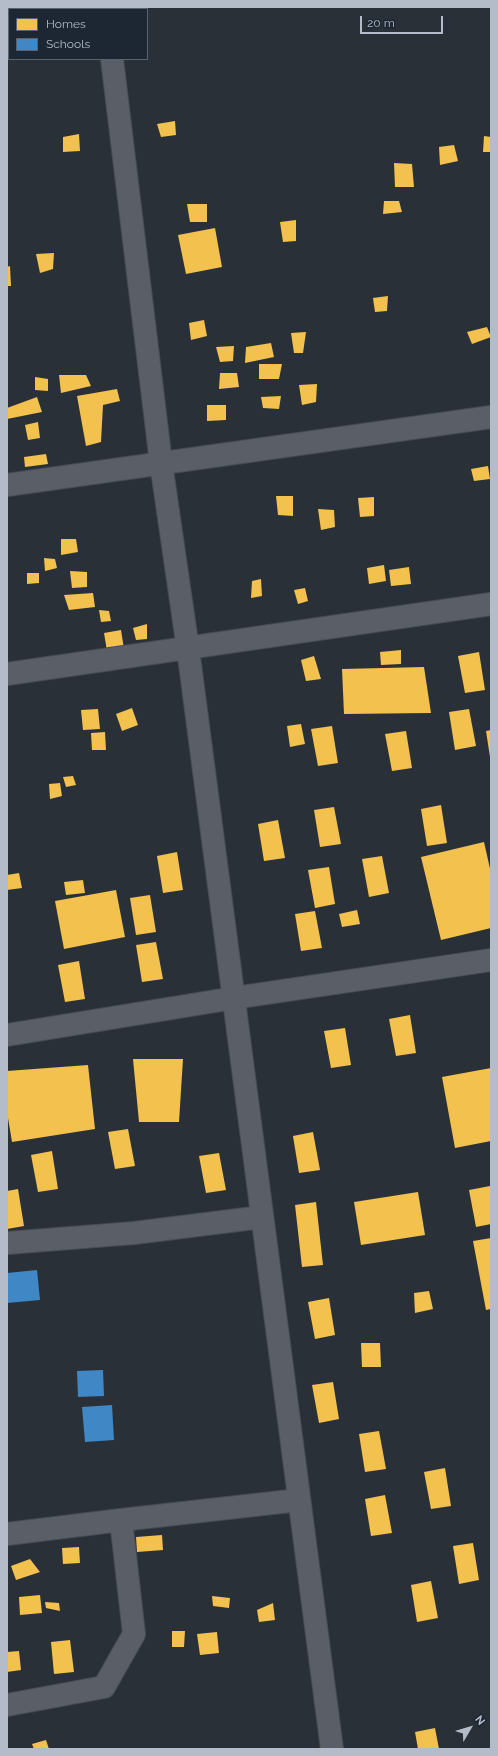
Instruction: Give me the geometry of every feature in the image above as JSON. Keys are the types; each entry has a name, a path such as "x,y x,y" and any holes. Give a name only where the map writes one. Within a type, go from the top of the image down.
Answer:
{"street":[{"path":"112,60 161,463 188,650 332,1749"},
{"path":"7,485 491,417"},
{"path":"7,674 188,650 491,604"},
{"path":"7,1035 234,998 491,960"},
{"path":"7,1243 134,1233 262,1217"},
{"path":"7,1534 300,1500"},
{"path":"7,1705 104,1688 134,1634 121,1520"}],"building: Homes":[{"path":"175,121 176,135 161,137 157,124"},
{"path":"79,134 80,151 63,152 63,137"},
{"path":"484,136 491,137 491,152 483,152"},
{"path":"454,145 458,161 440,165 439,147"},
{"path":"394,163 412,164 414,187 395,187"},
{"path":"384,201 399,201 402,212 383,214"},
{"path":"187,204 207,204 207,222 190,222"},
{"path":"296,220 296,241 283,242 280,222"},
{"path":"215,228 222,267 186,274 178,235"},
{"path":"54,253 53,269 40,273 36,254"},
{"path":"10,266 11,286 7,286 7,267"},
{"path":"388,296 387,311 375,312 373,298"},
{"path":"204,320 207,336 191,340 189,323"},
{"path":"487,327 491,337 472,344 467,332"},
{"path":"306,332 303,353 294,353 291,333"},
{"path":"271,343 274,357 245,363 246,347"},
{"path":"234,346 233,361 220,362 216,347"},
{"path":"259,364 282,364 279,379 259,379"},
{"path":"220,373 237,373 239,387 219,389"},
{"path":"59,375 86,375 91,386 61,393"},
{"path":"35,377 48,379 48,391 35,390"},
{"path":"317,384 316,402 302,405 299,385"},
{"path":"117,389 120,401 103,405 101,442 86,446 77,396"},
{"path":"281,396 279,409 263,408 261,397"},
{"path":"37,397 42,412 7,419 7,408"},
{"path":"207,405 226,405 226,420 207,421"},
{"path":"38,422 40,438 28,440 25,425"},
{"path":"46,454 48,464 25,467 24,457"},
{"path":"488,466 490,479 474,481 471,469"},
{"path":"276,496 293,496 293,516 278,515"},
{"path":"374,497 374,516 360,517 358,498"},
{"path":"318,509 334,510 335,527 321,530"},
{"path":"61,539 76,539 78,552 61,555"},
{"path":"44,558 55,559 57,568 45,571"},
{"path":"384,565 386,581 369,584 367,568"},
{"path":"409,567 411,584 391,586 389,570"},
{"path":"70,571 87,572 87,587 72,588"},
{"path":"27,573 39,573 39,583 27,584"},
{"path":"261,579 262,596 251,598 252,581"},
{"path":"305,588 308,601 298,604 294,590"},
{"path":"93,593 95,607 69,610 64,595"},
{"path":"99,610 109,611 111,621 101,622"},
{"path":"147,624 147,639 136,640 133,628"},
{"path":"121,630 124,649 107,651 104,633"},
{"path":"401,650 401,664 381,665 380,652"},
{"path":"479,652 485,690 465,693 458,656"},
{"path":"314,656 321,679 306,681 301,660"},
{"path":"424,667 431,713 344,714 342,669"},
{"path":"132,708 138,725 122,731 116,714"},
{"path":"98,709 100,729 83,730 81,710"},
{"path":"469,709 476,746 455,750 449,712"},
{"path":"301,724 305,744 290,747 287,726"},
{"path":"332,726 338,763 318,766 311,729"},
{"path":"491,730 491,757 490,757 486,731"},
{"path":"406,731 412,768 392,771 385,734"},
{"path":"105,732 106,750 92,750 91,733"},
{"path":"73,776 76,785 66,787 63,777"},
{"path":"60,783 62,796 50,799 49,784"},
{"path":"441,805 447,843 427,846 421,809"},
{"path":"334,807 341,844 320,847 314,810"},
{"path":"278,820 285,858 264,861 258,824"},
{"path":"484,842 491,873 491,928 441,940 421,857"},
{"path":"177,852 183,890 163,893 157,856"},
{"path":"382,856 389,893 369,897 362,859"},
{"path":"329,867 335,904 315,908 308,870"},
{"path":"19,873 22,888 7,890 7,875"},
{"path":"83,880 85,893 66,895 64,882"},
{"path":"116,890 125,937 64,949 55,901"},
{"path":"150,895 156,932 136,935 130,898"},
{"path":"357,910 360,924 342,927 339,914"},
{"path":"315,911 322,948 301,951 295,914"},
{"path":"156,942 163,979 142,982 136,945"},
{"path":"79,961 85,999 65,1002 58,965"},
{"path":"410,1015 416,1053 396,1056 389,1019"},
{"path":"345,1028 351,1065 331,1068 324,1031"},
{"path":"133,1059 183,1059 179,1122 139,1122"},
{"path":"88,1065 95,1129 12,1142 7,1112 7,1071"},
{"path":"491,1068 491,1141 455,1148 442,1077"},
{"path":"128,1129 135,1166 115,1169 108,1132"},
{"path":"313,1132 320,1170 299,1173 293,1136"},
{"path":"52,1151 58,1189 38,1192 31,1155"},
{"path":"219,1153 226,1190 206,1193 199,1156"},
{"path":"490,1186 491,1224 476,1227 469,1190"},
{"path":"18,1189 24,1226 7,1229 7,1191"},
{"path":"418,1192 425,1235 361,1245 354,1202"},
{"path":"316,1202 323,1265 302,1267 295,1205"},
{"path":"491,1238 491,1309 486,1310 473,1241"},
{"path":"429,1291 433,1309 415,1313 414,1293"},
{"path":"329,1298 335,1335 315,1339 308,1302"},
{"path":"361,1343 380,1343 381,1367 362,1367"},
{"path":"333,1382 339,1419 319,1423 312,1385"},
{"path":"379,1431 386,1469 365,1472 359,1434"},
{"path":"445,1468 451,1506 431,1509 424,1472"},
{"path":"385,1495 392,1533 371,1536 365,1499"},
{"path":"162,1535 163,1550 137,1552 136,1537"},
{"path":"473,1543 479,1580 459,1584 453,1546"},
{"path":"79,1547 80,1563 63,1564 62,1548"},
{"path":"30,1559 40,1572 16,1580 11,1566"},
{"path":"431,1581 438,1618 417,1622 411,1585"},
{"path":"40,1595 42,1613 20,1615 19,1597"},
{"path":"212,1596 230,1598 229,1608 213,1606"},
{"path":"45,1602 59,1603 60,1611 46,1608"},
{"path":"273,1603 275,1620 259,1622 257,1610"},
{"path":"172,1631 185,1631 184,1647 172,1647"},
{"path":"217,1632 219,1653 200,1655 197,1634"},
{"path":"70,1640 74,1672 54,1674 51,1642"},
{"path":"19,1651 21,1670 7,1672 7,1652"},
{"path":"435,1728 439,1749 418,1749 415,1732"},
{"path":"46,1740 49,1749 34,1749 32,1744"}],"building: Schools":[{"path":"37,1270 40,1300 7,1303 7,1273"},
{"path":"103,1370 104,1396 78,1397 77,1371"},
{"path":"112,1405 114,1440 85,1442 82,1407"}]}
